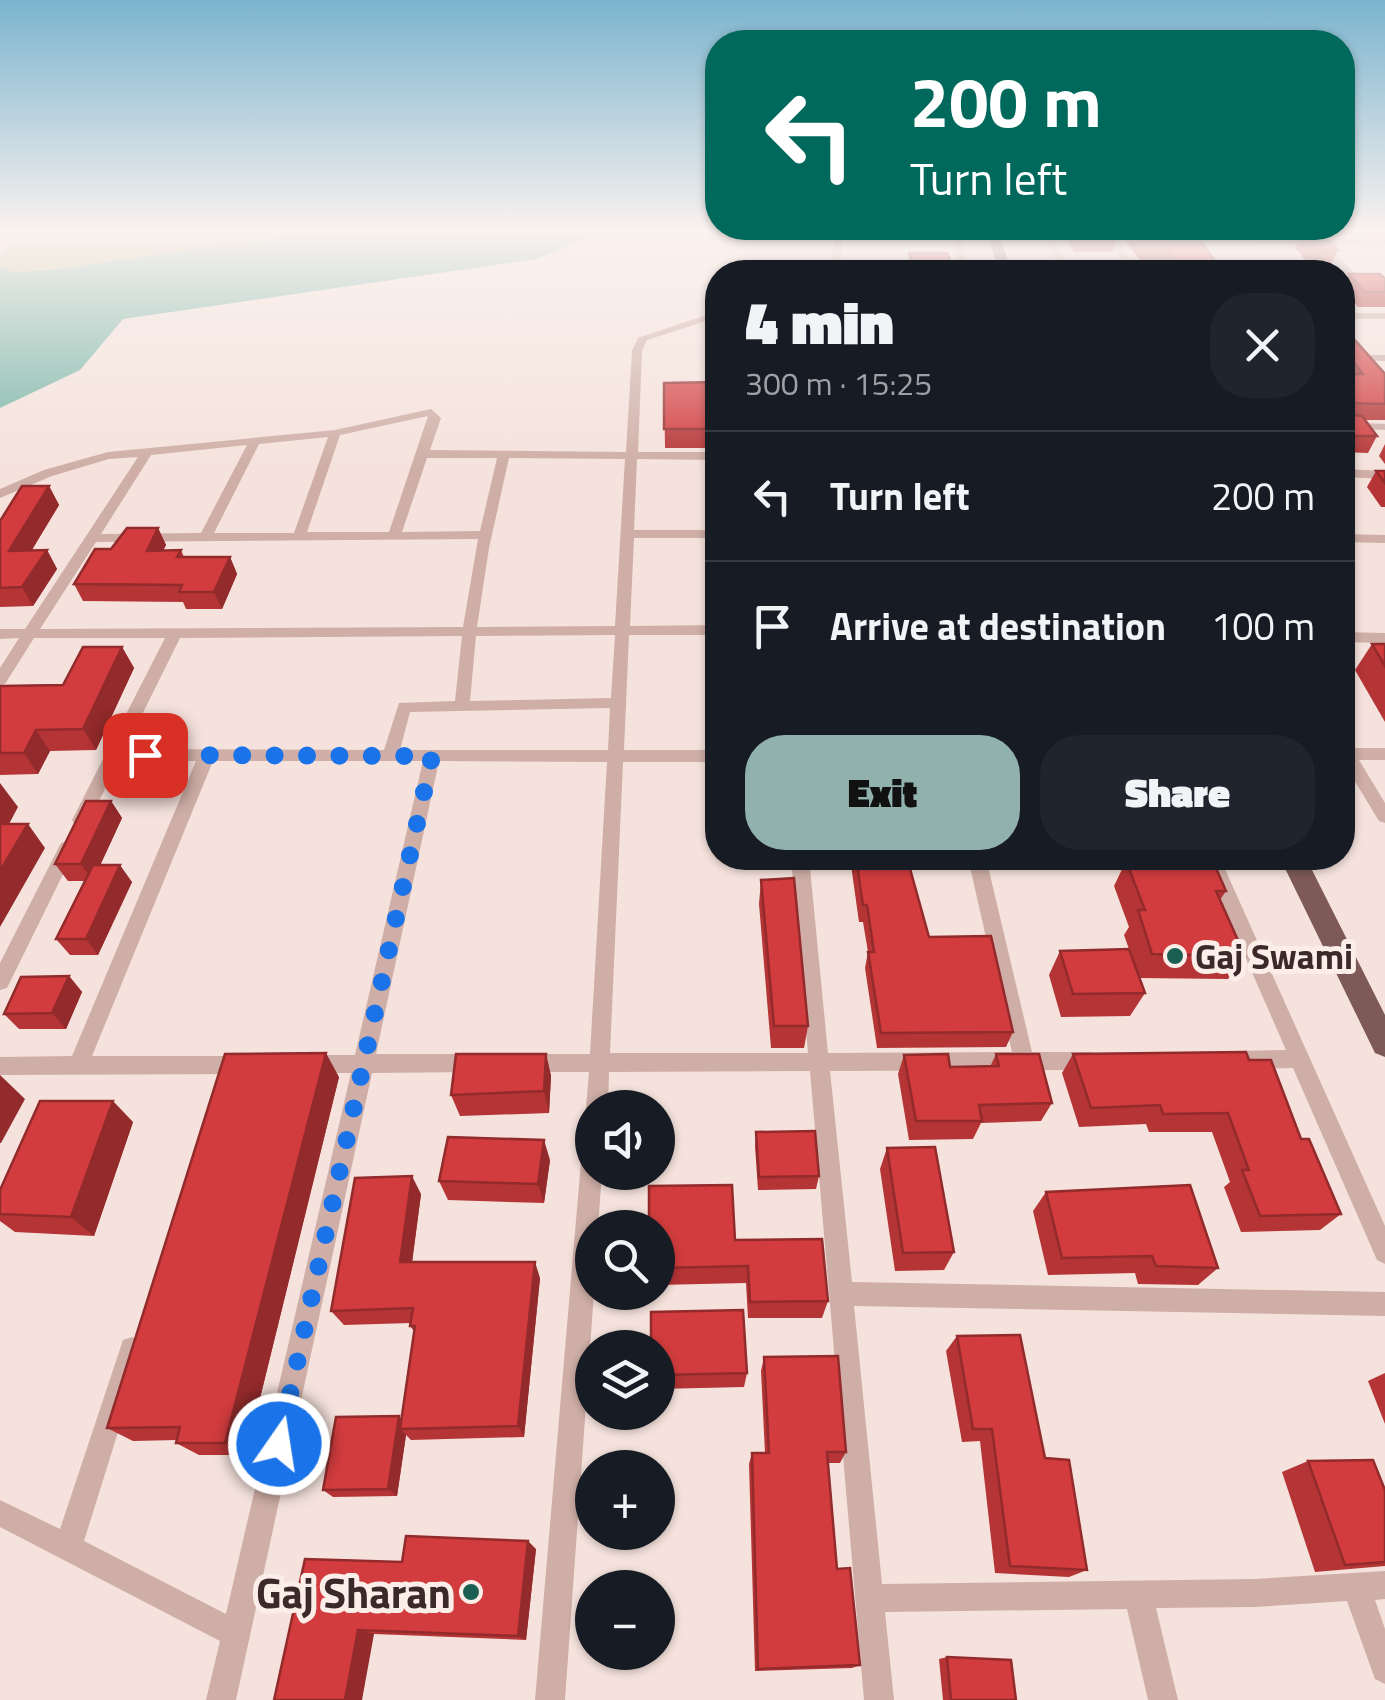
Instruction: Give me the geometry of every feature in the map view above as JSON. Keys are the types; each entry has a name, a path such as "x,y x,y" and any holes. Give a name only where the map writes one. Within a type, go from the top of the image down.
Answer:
{"main road":[{"path":"1300,870 1385,1044"}],"street":[{"path":"1355,316 1385,316"},
{"path":"598,1090 638,343 705,318"},
{"path":"1355,351 1368,368"},
{"path":"1360,358 1385,358"},
{"path":"0,494 78,462 335,433 431,412 435,418 394,536"},
{"path":"1355,425 1385,426"},
{"path":"299,537 335,433"},
{"path":"206,537 255,441"},
{"path":"0,680 147,452"},
{"path":"422,454 705,456"},
{"path":"462,706 468,632 483,535 504,455"},
{"path":"1355,474 1385,475"},
{"path":"627,534 705,534"},
{"path":"92,538 483,535"},
{"path":"1355,538 1385,539"},
{"path":"0,634 705,630"},
{"path":"0,982 175,633"},
{"path":"1355,637 1385,638"},
{"path":"390,756 404,707 618,703"},
{"path":"1355,751 1385,754"},
{"path":"114,755 705,756"},
{"path":"78,1066 207,755"},
{"path":"222,1700 432,756"},
{"path":"1355,767 1385,817"},
{"path":"801,870 880,1700"},
{"path":"981,870 1024,1062"},
{"path":"1216,870 1385,1252"},
{"path":"1221,1060 1300,1060"},
{"path":"0,1066 221,1074 274,1065 1103,1061"},
{"path":"550,1700 590,1190"},
{"path":"841,1294 1385,1304"},
{"path":"68,1548 140,1325"},
{"path":"0,1514 236,1635"},
{"path":"869,1598 1371,1586 1385,1668"},
{"path":"1138,1594 1163,1700"}],"water":[{"path":"0,312 169,312 123,319 80,370 0,408"}],"building":[{"path":"1355,340 1385,374 1385,404 1355,403 1355,374 1363,374 1355,364"},
{"path":"705,382 705,429 664,429 664,383"},
{"path":"1355,415 1362,416 1377,436 1355,436"},
{"path":"22,486 49,486 9,551 47,550 22,587 0,588 0,521"},
{"path":"127,528 158,528 147,551 181,550 177,557 230,557 214,592 179,592 182,585 74,584 95,549 111,549"},
{"path":"1372,644 1385,644 1385,666"},
{"path":"83,647 122,647 83,729 36,730 24,753 0,753 0,686 63,685"},
{"path":"86,801 111,801 81,864 55,864"},
{"path":"0,824 28,824 0,871"},
{"path":"93,865 120,865 86,939 56,939"},
{"path":"858,870 910,870 929,937 991,936 1013,1032 881,1033 868,952 874,952 867,905 863,905"},
{"path":"1129,870 1217,870 1226,891 1216,891 1245,956 1152,954 1138,910 1145,910"},
{"path":"794,878 808,1026 774,1026 761,880"},
{"path":"1129,949 1145,993 1073,994 1060,951"},
{"path":"69,976 52,1013 4,1014 21,977"},
{"path":"1246,1052 1249,1060 1271,1060 1301,1139 1309,1139 1341,1214 1260,1216 1242,1170 1249,1170 1228,1113 1163,1114 1160,1105 1091,1108 1073,1054"},
{"path":"326,1053 225,1443 176,1443 180,1427 107,1428 225,1054"},
{"path":"456,1054 546,1054 544,1091 451,1095"},
{"path":"948,1054 950,1067 999,1066 996,1054 1039,1054 1052,1103 979,1105 982,1121 916,1121 904,1055"},
{"path":"40,1101 113,1101 71,1217 0,1214 0,1190"},
{"path":"815,1131 819,1176 759,1177 756,1132"},
{"path":"448,1137 544,1140 538,1184 439,1181"},
{"path":"935,1147 954,1252 903,1253 887,1148"},
{"path":"412,1176 400,1262 535,1262 518,1426 400,1429 415,1326 410,1326 413,1308 331,1311 355,1178"},
{"path":"732,1185 735,1240 822,1239 828,1301 750,1302 748,1266 675,1268 675,1210 649,1210 649,1190 675,1190 675,1186"},
{"path":"1190,1185 1218,1268 1156,1266 1152,1256 1062,1258 1046,1192"},
{"path":"743,1310 747,1373 675,1375 675,1330 651,1330 651,1312"},
{"path":"1020,1335 1045,1458 1069,1460 1087,1570 1010,1566 992,1429 973,1429 957,1336"},
{"path":"838,1356 846,1452 827,1452 837,1569 850,1568 860,1665 758,1669 752,1453 769,1453 764,1357"},
{"path":"399,1416 388,1489 323,1490 336,1417"},
{"path":"1373,1460 1385,1490 1385,1562 1345,1565 1308,1461"},
{"path":"406,1536 528,1541 518,1636 358,1630 345,1700 274,1700 305,1559 402,1562"},
{"path":"947,1657 1011,1660 1016,1700 951,1700"}],"place":[{"name":"Gaj Swami","path":"1175,956"},
{"name":"Gaj Sharan","path":"471,1592"}],"route":[{"path":"145,755 432,756 279,1444"}]}
